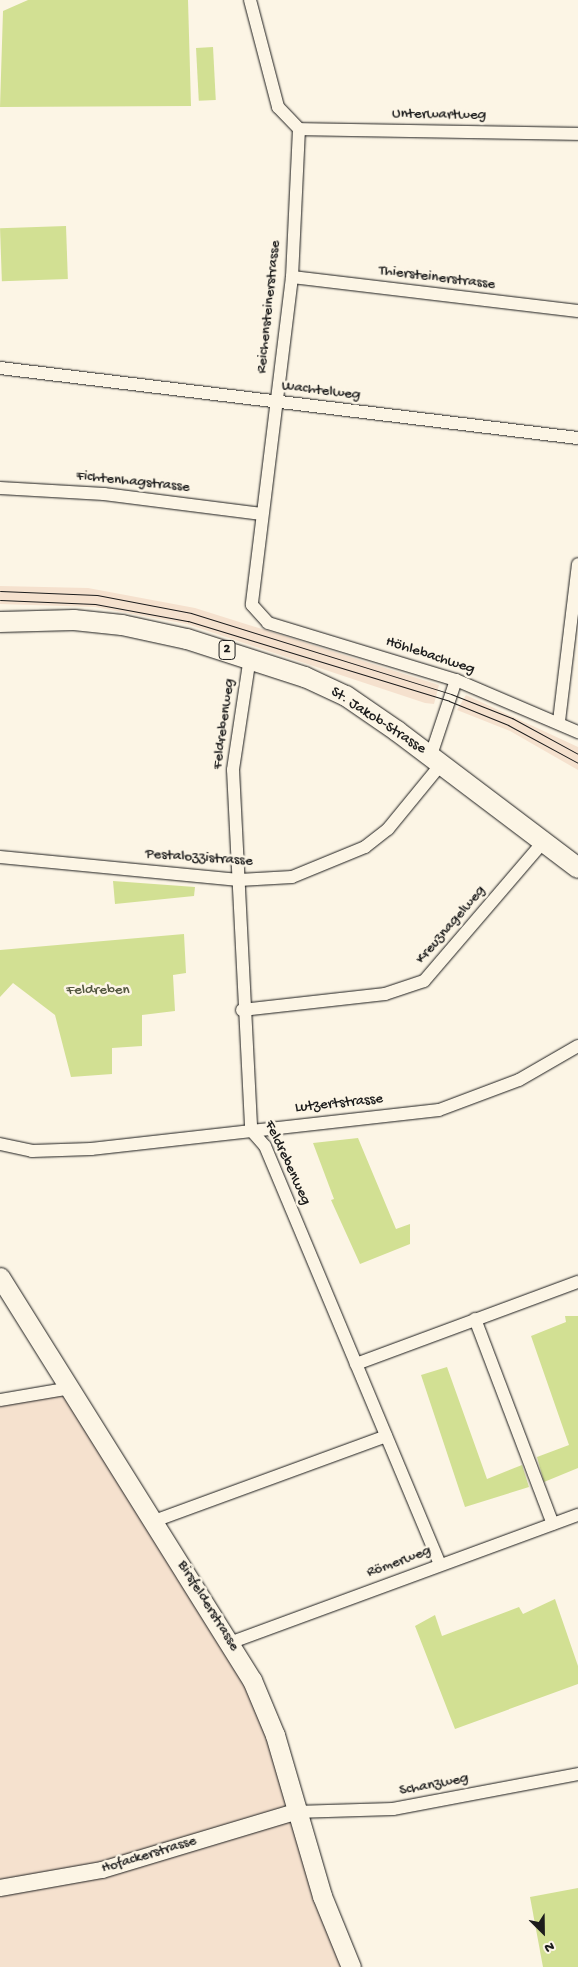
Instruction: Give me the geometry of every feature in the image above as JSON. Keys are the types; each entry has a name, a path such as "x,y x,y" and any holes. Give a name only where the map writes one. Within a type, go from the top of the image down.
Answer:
{"main road":[{"name":"St. Jakob-Strasse","path":"0,622 74,620 122,625 250,657 346,696 436,759 578,868"},
{"name":"Birsfelderstrasse","path":"0,1277 232,1642 266,1710 295,1812 351,1967"}],"street":[{"path":"250,0 278,107 299,129"},
{"name":"Unterwartweg","path":"299,129 578,134"},
{"name":"Reichensteinerstrasse","path":"268,623 257,614 251,600 274,402 292,277 299,129"},
{"name":"Thiersteinerstrasse","path":"292,277 578,311"},
{"name":"Wachtelweg","path":"0,368 578,438"},
{"name":"Fichtenhagstrasse","path":"0,488 104,494 262,514"},
{"path":"559,721 578,564"},
{"name":"Höhlebachweg","path":"268,623 456,680 559,721 578,732"},
{"name":"Feldrebenweg","path":"250,657 233,770 239,880 242,1010 251,1130 264,1146 440,1564"},
{"path":"436,759 456,680"},
{"name":"Pestalozzistrasse","path":"0,857 239,880 292,877 365,847 388,829 436,759"},
{"name":"Kreuznagelweg","path":"242,1010 385,994 424,980 544,841"},
{"name":"Lutzertstrasse","path":"0,1144 32,1151 91,1149 439,1110 520,1080 578,1046"},
{"path":"356,1364 578,1282"},
{"path":"475,1320 553,1524"},
{"path":"0,1400 72,1388"},
{"path":"154,1521 386,1436"},
{"name":"Römerweg","path":"232,1642 440,1564 578,1515"},
{"name":"Schanzweg","path":"295,1812 393,1809 578,1774"},
{"name":"Hofackerstrasse","path":"0,1888 102,1870 295,1812"}],"shaded area":[{"path":"0,586 88,588 195,608 439,685 434,704 425,703 187,624 95,607 0,604"},
{"path":"466,695 578,747 578,770 510,731 457,710"},
{"path":"71,1388 232,1642 351,1967 0,1967 0,1400"}],"green space":[{"path":"28,0 188,0 191,106 0,107 3,11"},
{"path":"213,47 216,100 199,101 196,48"},
{"path":"66,226 68,279 2,281 0,228"},
{"path":"113,881 195,887 194,896 115,904"},
{"name":"Feldreben","path":"184,934 186,973 173,975 175,1011 142,1015 142,1046 112,1048 112,1074 71,1077 55,1015 13,983 0,997 0,950"},
{"path":"358,1138 396,1229 410,1224 410,1244 360,1264 331,1200 334,1199 313,1143"},
{"path":"565,1316 578,1316 578,1468 544,1482 537,1457 569,1445 531,1336 566,1322"},
{"path":"447,1367 487,1479 522,1465 529,1487 465,1507 421,1375"},
{"path":"555,1599 578,1666 578,1684 455,1729 415,1626 435,1615 442,1636 519,1607 523,1614"},
{"path":"578,1888 578,1967 543,1967 530,1897"}],"tram line":[{"path":"0,591 97,595 191,613 451,694 512,718 578,754"},
{"path":"0,600 95,604 188,621 449,701 508,725 578,763"}]}
